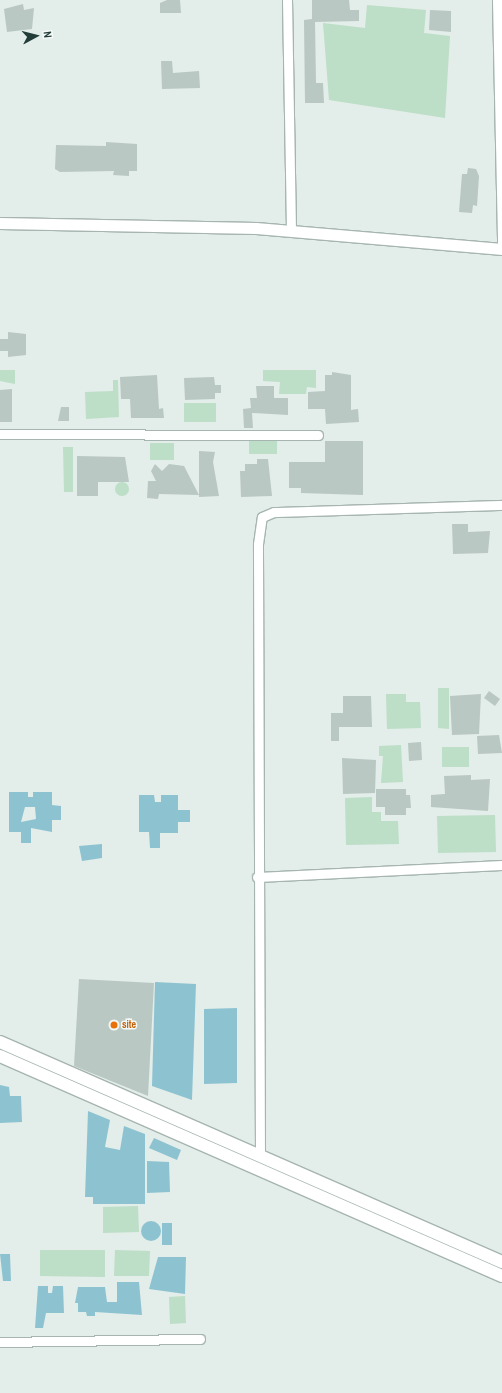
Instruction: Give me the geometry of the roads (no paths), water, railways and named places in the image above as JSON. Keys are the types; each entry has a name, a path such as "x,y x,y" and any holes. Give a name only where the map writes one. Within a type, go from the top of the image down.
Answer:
{"main road":[{"path":"0,1042 502,1262"},
{"path":"0,1056 502,1276"}],"street":[{"path":"286,0 291,231"},
{"path":"0,223 291,231 502,249 498,0"},
{"path":"0,434 318,435"},
{"path":"260,1156 257,877 258,544 262,517 274,512 502,505"},
{"path":"257,877 502,866"},
{"path":"0,1342 200,1339"}],"water":[{"path":"9,792 28,792 28,797 33,797 33,792 52,792 52,805 61,806 61,820 52,820 52,832 31,828 31,843 21,843 21,832 9,832","holes":["25,807 35,807 36,819 21,822"]},
{"path":"139,795 154,795 155,802 161,802 161,795 178,795 178,810 190,810 190,822 178,822 178,833 160,833 160,848 150,848 149,832 139,832"},
{"path":"102,844 102,858 82,861 79,846"},
{"path":"155,982 196,984 192,1100 152,1086"},
{"path":"237,1008 237,1083 204,1084 204,1009"},
{"path":"0,1085 9,1087 10,1096 21,1096 22,1122 0,1123"},
{"path":"88,1111 110,1120 105,1147 120,1150 124,1126 145,1134 145,1204 93,1204 93,1197 85,1197"},
{"path":"154,1138 181,1150 177,1160 149,1148"},
{"path":"147,1161 169,1162 170,1192 147,1193"},
{"path":"151,1221 158,1224 161,1231 158,1238 151,1241 144,1238 141,1231 144,1224"},
{"path":"162,1223 172,1223 172,1245 162,1245"},
{"path":"0,1254 10,1254 11,1281 3,1281"},
{"path":"158,1257 186,1257 185,1294 149,1289"},
{"path":"117,1282 139,1282 142,1315 95,1312 95,1316 87,1316 86,1312 78,1312 78,1303 75,1303 78,1287 105,1287 107,1302 117,1302"},
{"path":"38,1286 48,1286 48,1293 52,1293 53,1286 63,1286 64,1313 46,1313 43,1328 35,1328"}],"place":[{"name":"site","path":"114,1025"}]}
